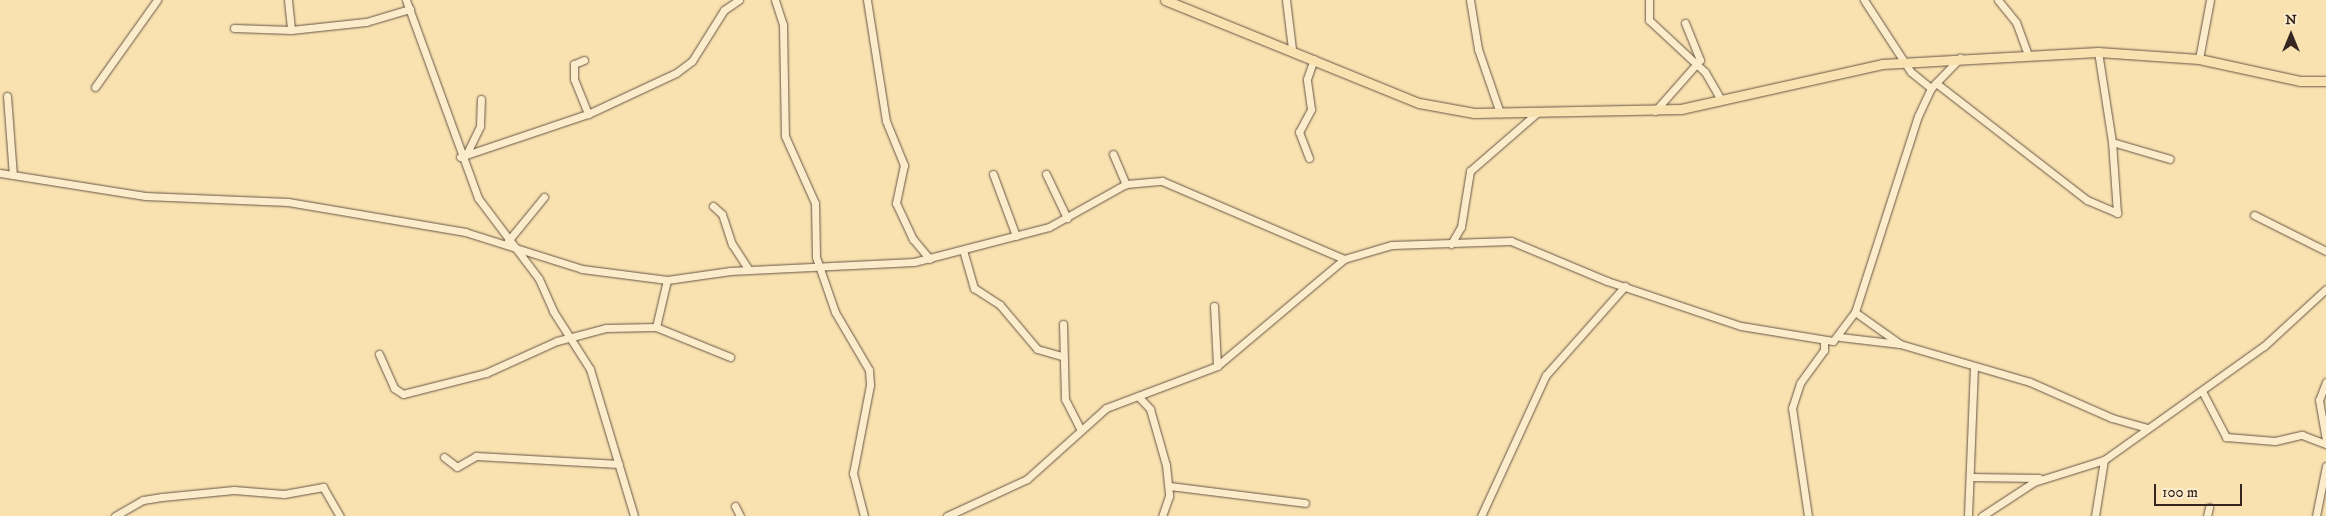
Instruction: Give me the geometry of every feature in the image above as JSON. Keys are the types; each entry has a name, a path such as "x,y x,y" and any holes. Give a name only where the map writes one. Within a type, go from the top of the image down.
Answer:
{"main road":[{"path":"1170,1 1433,107 1500,113 1655,111 1721,100 1904,62 2098,52 2198,59 2300,82 2326,81"}],"street":[{"path":"95,87 157,0"},
{"path":"288,0 291,30"},
{"path":"406,0 478,198 515,251 539,279 597,386 634,516"},
{"path":"463,156 588,114 686,67 724,10 739,0"},
{"path":"775,0 783,24 786,136 815,203 819,268 835,312 869,370 870,385 853,472 864,516"},
{"path":"867,0 886,121 904,164 896,202 913,239 930,259"},
{"path":"1286,0 1292,49"},
{"path":"1470,0 1478,49 1500,113"},
{"path":"1649,0 1649,20 1698,66 1721,100"},
{"path":"1864,0 1904,62 1933,86 2086,200 2117,213 2112,142 2098,52"},
{"path":"1998,0 2016,22 2028,55"},
{"path":"2198,59 2210,0"},
{"path":"234,28 291,30 372,20 410,9"},
{"path":"1655,111 1698,66 1699,54 1685,23"},
{"path":"1840,337 1855,312 1903,155 1933,86 1960,58"},
{"path":"1309,158 1299,132 1311,109 1307,79 1314,59"},
{"path":"584,60 574,64 574,79 588,114"},
{"path":"7,96 13,175"},
{"path":"463,156 480,126 481,99"},
{"path":"1451,244 1461,227 1470,171 1537,113"},
{"path":"2112,142 2170,158"},
{"path":"1113,154 1126,184"},
{"path":"0,173 145,196 288,202 465,232 515,251 582,269 667,280 749,270 819,268 930,259 1016,236 1066,218 1126,184 1172,183 1344,259"},
{"path":"993,174 1016,236"},
{"path":"1046,174 1066,218"},
{"path":"508,241 544,197"},
{"path":"713,206 722,214 732,244 749,270"},
{"path":"2254,215 2326,251"},
{"path":"947,516 955,514 1027,479 1080,428 1106,408 1217,366 1344,259 1392,245 1511,241 1625,286 1741,326 1824,342 1840,337 1900,344 1974,368 2050,388 2112,418 2148,428"},
{"path":"963,250 974,288 1000,305 1037,349 1062,356"},
{"path":"656,327 667,280"},
{"path":"1481,516 1546,375 1625,286"},
{"path":"1970,477 2041,478 2079,472 2104,460 2264,346 2326,289"},
{"path":"1214,306 1217,366"},
{"path":"1855,312 1900,344"},
{"path":"1063,324 1062,356 1065,399 1080,428"},
{"path":"379,354 394,388 403,394 486,373 571,338 596,330 656,327 730,357"},
{"path":"1808,516 1792,408 1800,384 1824,350 1824,342"},
{"path":"1968,516 1974,368"},
{"path":"2326,382 2319,406 2326,440"},
{"path":"2202,391 2226,437 2275,441 2302,435 2326,444"},
{"path":"1138,396 1154,420 1169,486 1162,516"},
{"path":"444,457 457,467 476,456 619,464"},
{"path":"2095,516 2104,460"},
{"path":"2316,516 2326,466"},
{"path":"1982,516 2041,478"},
{"path":"1169,486 1305,503"},
{"path":"115,516 143,500 162,497 234,490 284,494 322,487 340,516"},
{"path":"735,506 740,516"},
{"path":"2207,516 2209,507"}]}
